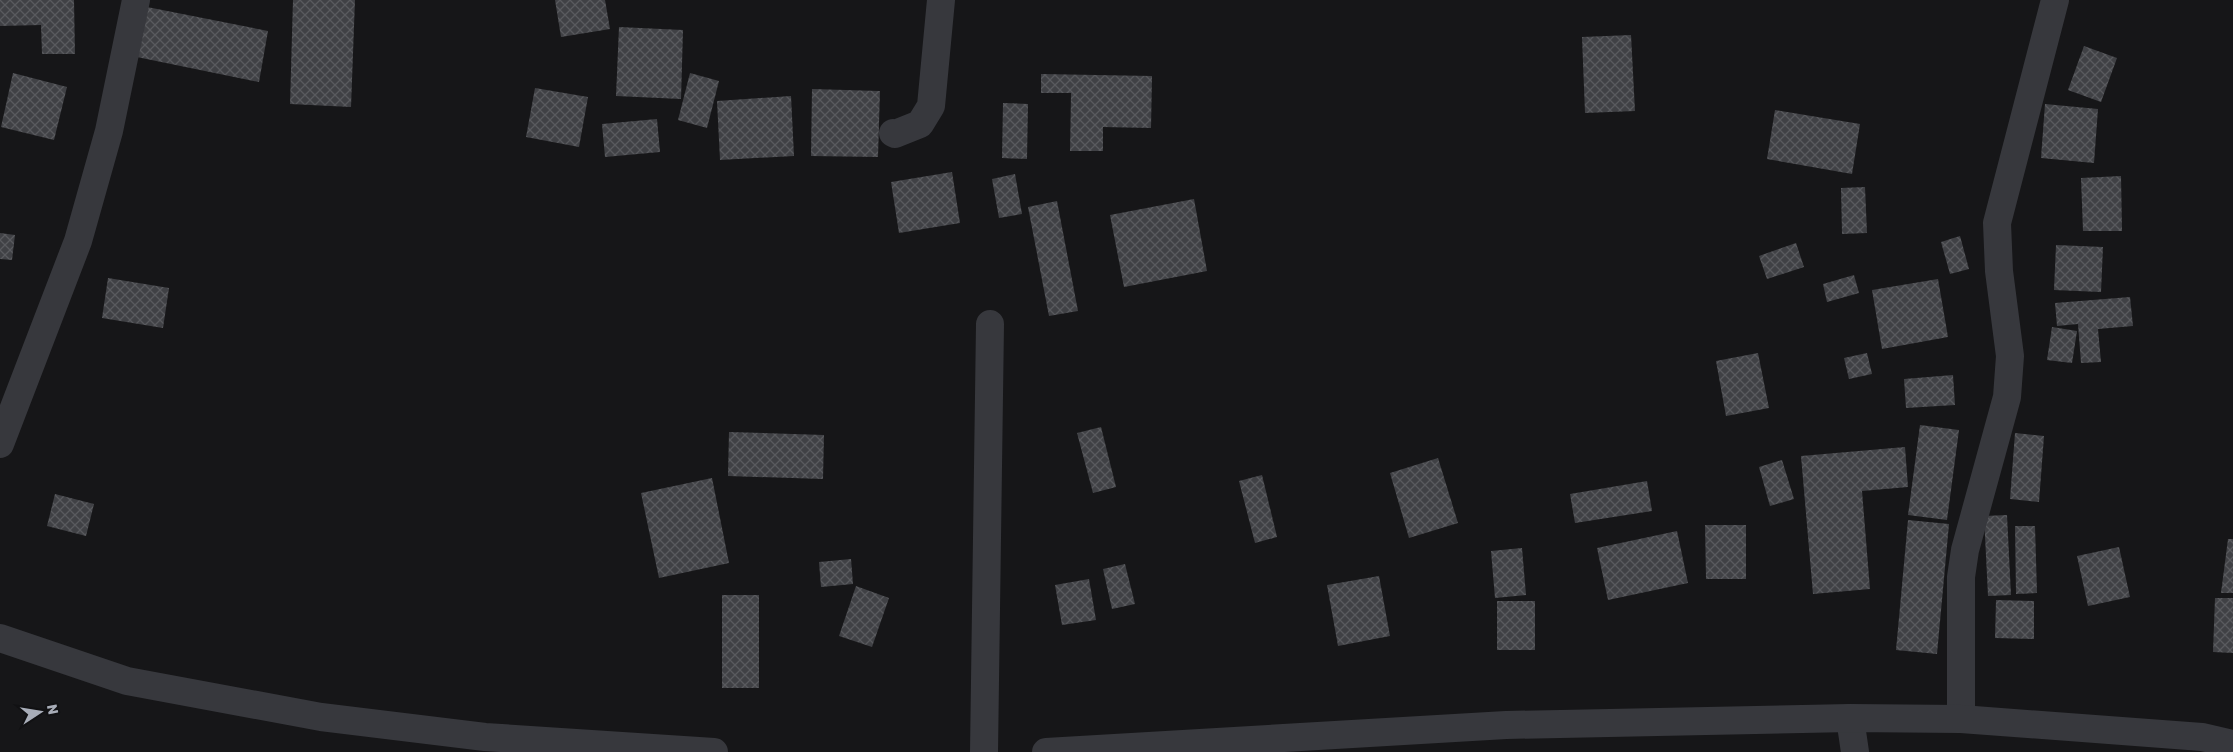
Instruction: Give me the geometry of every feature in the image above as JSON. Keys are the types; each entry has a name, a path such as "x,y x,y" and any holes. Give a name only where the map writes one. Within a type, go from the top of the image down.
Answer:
{"street":[{"path":"0,444 78,241 109,131 136,0"},
{"path":"893,133 913,128 920,124 931,106 941,0"},
{"path":"1961,718 1962,577 1964,550 2007,397 2010,356 2000,271 1997,223 2055,0"},
{"path":"984,752 990,324"},
{"path":"0,638 127,681 321,716 485,737 714,752"},
{"path":"1850,718 1855,752"},
{"path":"1063,751 1506,725 1850,718 1961,718 2202,737 2233,744"}],"building":[{"path":"0,0 74,0 75,54 42,54 41,25 0,26"},
{"path":"293,0 355,0 351,107 290,104"},
{"path":"555,0 605,0 610,29 561,37"},
{"path":"142,6 268,31 259,82 132,56"},
{"path":"619,27 683,30 681,99 616,96"},
{"path":"1631,35 1635,111 1585,113 1582,37"},
{"path":"2084,46 2117,58 2101,102 2068,90"},
{"path":"13,73 67,87 54,140 1,127"},
{"path":"690,73 719,81 707,128 678,120"},
{"path":"1041,74 1152,76 1151,128 1103,127 1103,151 1070,151 1071,93 1041,93"},
{"path":"535,88 588,97 579,147 526,137"},
{"path":"812,89 880,91 878,157 811,156"},
{"path":"791,96 794,156 720,160 717,101"},
{"path":"1003,103 1028,104 1027,159 1002,158"},
{"path":"2045,104 2098,109 2094,163 2041,158"},
{"path":"1775,110 1860,124 1852,174 1767,159"},
{"path":"657,119 660,152 605,157 602,124"},
{"path":"952,172 960,223 899,233 891,182"},
{"path":"1015,174 1022,214 999,218 992,179"},
{"path":"2121,176 2122,231 2083,231 2081,178"},
{"path":"1865,187 1867,233 1842,234 1841,188"},
{"path":"1194,199 1207,271 1124,287 1110,215"},
{"path":"1057,201 1078,311 1049,316 1028,207"},
{"path":"0,233 15,235 12,260 0,259"},
{"path":"1960,236 1969,269 1950,274 1941,242"},
{"path":"1796,243 1804,267 1767,279 1759,256"},
{"path":"2056,245 2103,247 2101,292 2054,290"},
{"path":"1854,275 1859,293 1827,302 1823,284"},
{"path":"108,278 169,288 163,328 102,318"},
{"path":"1938,279 1948,337 1882,349 1872,290"},
{"path":"2130,297 2133,326 2098,329 2101,362 2081,363 2078,324 2057,326 2055,303"},
{"path":"2052,327 2077,331 2072,363 2047,360"},
{"path":"1758,353 1769,408 1726,416 1716,361"},
{"path":"1867,353 1872,374 1849,379 1844,358"},
{"path":"1953,375 1955,405 1906,408 1904,379"},
{"path":"1920,425 1959,430 1947,520 1908,515"},
{"path":"1101,427 1116,487 1093,493 1077,433"},
{"path":"729,432 824,435 823,479 728,476"},
{"path":"2015,433 2044,436 2039,502 2010,499"},
{"path":"1905,447 1908,487 1862,491 1870,589 1813,594 1801,456"},
{"path":"1438,458 1458,523 1409,538 1390,473"},
{"path":"1782,460 1794,499 1770,506 1759,467"},
{"path":"1262,475 1277,537 1255,543 1239,481"},
{"path":"712,478 729,563 659,578 641,493"},
{"path":"1647,481 1652,511 1575,523 1570,494"},
{"path":"55,494 94,504 86,536 47,526"},
{"path":"2007,515 2011,595 1988,596 1984,516"},
{"path":"1908,520 1949,524 1937,654 1896,650"},
{"path":"1705,525 1746,525 1746,579 1706,579"},
{"path":"2015,526 2035,526 2037,593 2016,594"},
{"path":"1677,531 1688,583 1608,600 1597,548"},
{"path":"2228,539 2233,539 2233,593 2221,593"},
{"path":"2119,547 2130,597 2088,606 2077,556"},
{"path":"1522,548 1526,595 1495,598 1491,551"},
{"path":"851,559 853,584 821,587 819,562"},
{"path":"1125,564 1135,604 1112,609 1103,569"},
{"path":"1379,576 1390,636 1338,646 1327,585"},
{"path":"1089,579 1096,620 1062,625 1055,585"},
{"path":"856,586 889,598 872,647 839,636"},
{"path":"722,595 759,595 759,688 722,688"},
{"path":"2215,598 2233,598 2233,653 2213,652"},
{"path":"1996,600 2034,601 2034,639 1995,638"},
{"path":"1497,601 1535,601 1535,650 1497,650"}]}
